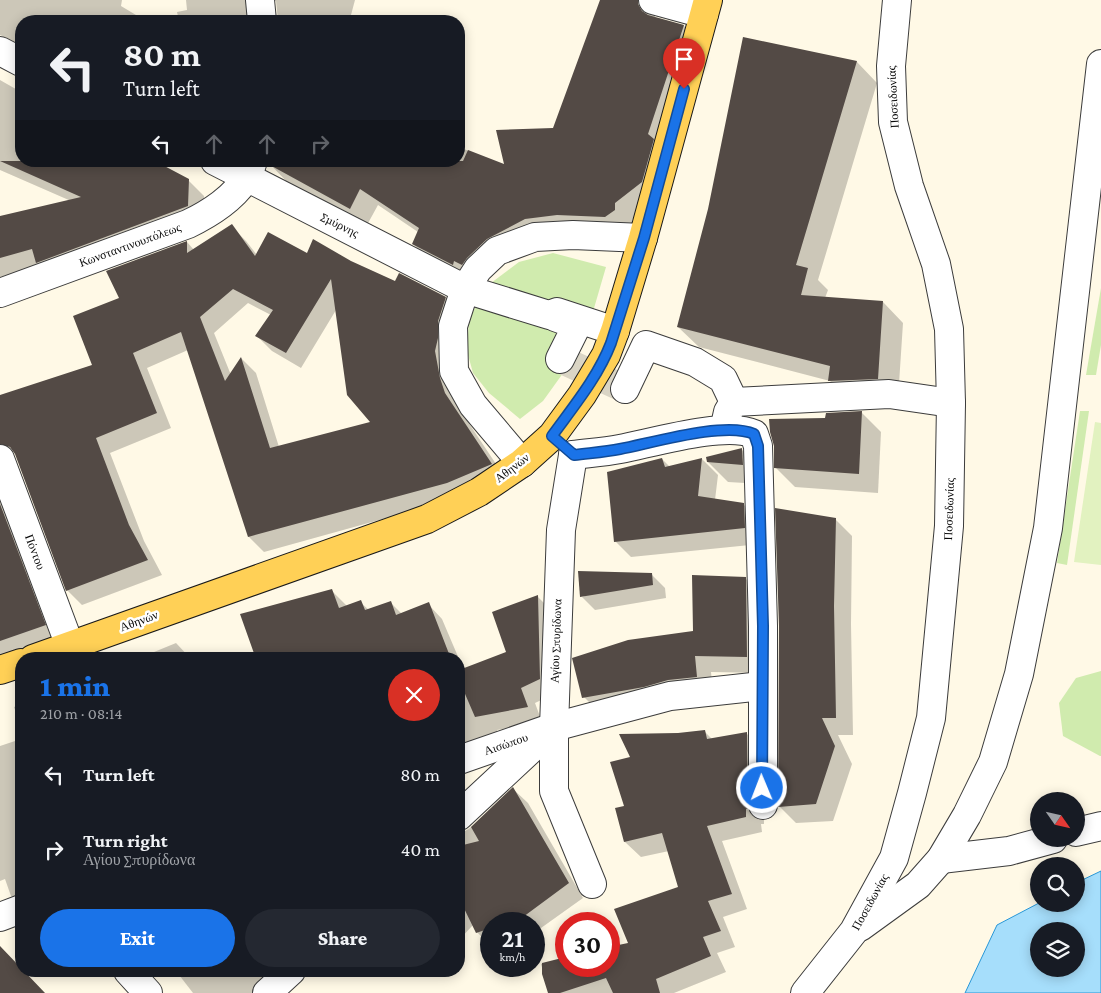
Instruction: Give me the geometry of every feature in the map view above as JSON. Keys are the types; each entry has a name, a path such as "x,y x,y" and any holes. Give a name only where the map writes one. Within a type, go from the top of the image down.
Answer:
{"main road":[{"name":"Αθηνών","path":"53,652 427,519 479,492 522,463 552,436 582,395 606,355 615,331 644,238 706,7"},
{"path":"0,670 15,665"}],"street":[{"path":"260,0 261,15"},
{"path":"653,0 706,7"},
{"name":"Ποσειδωνίας","path":"805,993 854,931 894,858 931,718 949,526 951,403 949,329 936,264 909,186 893,122 891,66 897,0"},
{"path":"0,51 15,59"},
{"path":"854,931 918,885 940,860 967,815 993,762 1021,665 1048,528 1101,64"},
{"name":"Σμύρνης","path":"250,169 465,289 549,315"},
{"name":"Κωνσταντινουπόλεως","path":"0,293 188,224 207,215 230,196 250,169"},
{"path":"522,463 473,405 454,371 453,326 465,289 478,269 497,251 535,237 644,238"},
{"path":"549,315 557,312 615,331"},
{"path":"549,315 577,325 560,359"},
{"path":"626,389 646,345 696,362 723,379 734,402"},
{"path":"734,402 889,394 951,403"},
{"path":"724,430 728,412 734,402"},
{"path":"552,436 574,455 724,430 745,430 754,434 758,446 763,626 763,805"},
{"name":"Αγίου Σπυρίδωνα","path":"574,455 561,530 554,728 554,791 592,884"},
{"name":"Πόντου","path":"0,459 70,646"},
{"name":"Αισώπου","path":"465,758 554,728 670,696 762,686"},
{"path":"465,810 554,728"},
{"path":"1085,830 1101,826"},
{"path":"940,860 1009,851 1030,845"},
{"path":"133,977 148,993"}],"green space":[{"path":"553,253 606,267 592,315 566,369 543,401 520,419 489,393 473,373 467,351 469,319 487,286 519,262"},
{"path":"1101,288 1101,345 1096,375 1086,375"},
{"path":"1080,411 1089,411 1067,565 1057,563"},
{"path":"1095,422 1101,423 1101,565 1074,562"},
{"path":"1101,671 1100,756 1063,736 1059,703 1076,678"}],"water":[{"path":"1101,871 1101,993 965,993 997,925 1030,908 1030,912 1085,912 1085,879"}],"building":[{"path":"600,0 638,0 642,11 648,15 684,25 648,134 654,139 642,182 615,203 615,210 605,217 557,215 525,219 487,239 462,265 454,261 453,265 412,244 419,228 360,189 350,209 273,167 465,167 465,157 468,150 504,164 496,130 553,128"},
{"path":"743,37 857,61 796,265 808,268 801,295 883,301 878,379 828,381 830,366 677,327 708,209"},
{"path":"0,161 15,161 15,167 166,167 189,179 188,206 36,263 32,249 0,258 0,216 81,197"},
{"path":"232,224 255,256 268,232 307,253 313,239 351,261 395,281 399,273 446,297 438,321 438,338 435,351 440,378 445,393 492,464 447,483 248,537 181,332 133,353 157,413 96,438 129,525 148,560 66,591 15,454 10,447 0,444 0,395 92,365 73,316 119,298 106,271 187,241 187,253","holes":["331,279 347,395 370,422 270,448 241,357 225,381 200,317 233,289 273,310 255,336 286,353"]},
{"path":"862,411 859,474 774,468 774,446 769,419 825,418 826,413"},
{"path":"742,448 743,465 707,462 706,457"},
{"path":"662,458 665,467 702,458 698,496 744,503 745,528 614,542 607,472"},
{"path":"0,504 46,625 0,641"},
{"path":"775,508 836,518 834,606 836,718 822,718 835,746 816,804 778,807 779,626"},
{"path":"578,571 652,573 653,585 580,597"},
{"path":"692,575 746,577 747,657 695,656 697,677 668,680 644,687 582,698 572,658 628,640 693,631"},
{"path":"332,589 339,608 361,600 365,610 391,601 396,615 429,602 448,652 254,652 240,614"},
{"path":"538,595 540,679 521,688 528,707 475,717 465,694 465,668 506,652 492,612"},
{"path":"705,730 707,739 747,732 748,809 746,809 746,817 707,826 732,894 708,901 721,931 703,937 711,956 656,979 660,993 613,993 606,978 560,993 548,993 543,977 545,977 545,962 555,960 555,977 620,977 620,945 628,943 620,924 620,912 615,912 614,909 678,887 662,833 624,842 615,808 624,806 610,762 630,757 619,734 678,733"},
{"path":"513,787 569,883 530,912 480,912 480,932 476,933 465,910 465,844 479,841 471,827"},
{"path":"0,946 15,962 15,977 30,977 45,993 0,993"}],"tunnel":[{"path":"560,359 625,389"}],"route":[{"path":"684,89 644,238 611,343 582,395 552,436 574,455 724,430 745,430 754,434 758,446 763,626 762,788"}]}
